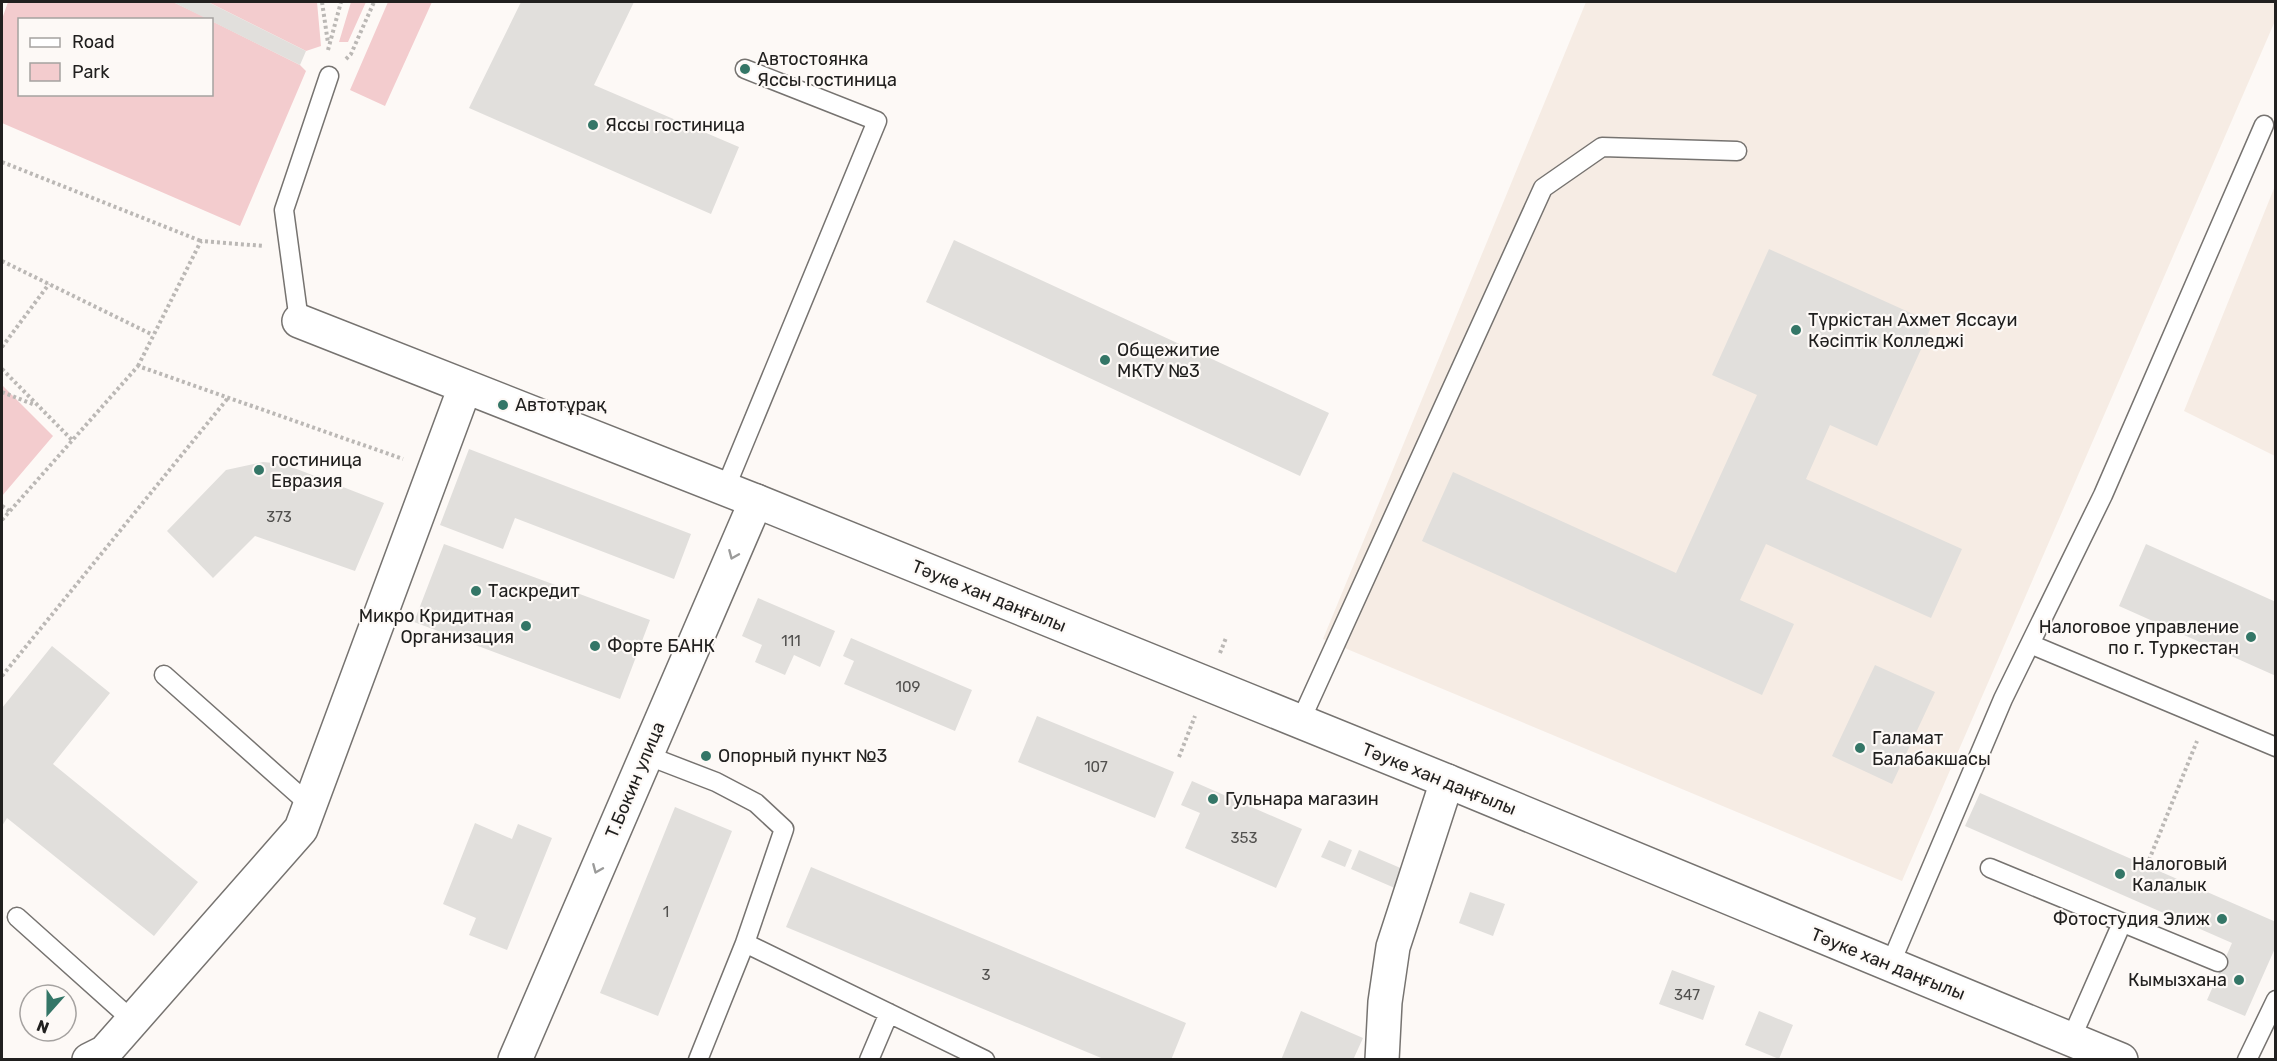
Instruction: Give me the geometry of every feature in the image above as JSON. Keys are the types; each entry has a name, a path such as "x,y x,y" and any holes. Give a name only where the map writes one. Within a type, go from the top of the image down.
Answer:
{"main road":[{"name":"Тәуке хан даңғылы","path":"299,321 756,501 1890,964 2066,1049 2121,1059"},
{"path":"89,1059 105,1052 301,829 465,387"},
{"name":"Т.Бокин улица","path":"515,1059 756,501"},
{"path":"1382,1059 1385,1002 1393,947 1447,782"}],"lane":[{"path":"725,489 877,121 745,69"},
{"path":"299,321 284,210 329,76"},
{"path":"1890,964 2003,699 2103,495 2264,125"},
{"path":"1300,722 1543,188 1602,147 1737,151"},
{"path":"2030,644 2276,747"},
{"path":"164,675 310,805"},
{"path":"646,755 716,782 756,803 784,829 745,943 698,1059"},
{"path":"1990,868 2218,962"},
{"path":"17,917 132,1020"},
{"path":"2066,1049 2122,922"},
{"path":"745,943 984,1059"},
{"path":"2247,1059 2276,1000"},
{"path":"869,1059 889,1013"}],"path":[{"path":"322,2 329,76"},
{"path":"328,47 341,2"},
{"path":"329,76 351,54 374,2"},
{"path":"2,162 201,241 288,248"},
{"path":"2,520 138,366 201,241"},
{"path":"2,261 153,335"},
{"path":"2,347 49,284"},
{"path":"138,366 435,471"},
{"path":"2,369 72,440"},
{"path":"2,392 39,406"},
{"path":"2,676 228,398"},
{"path":"2,506 9,511"},
{"path":"2,514 9,511"},
{"path":"2149,860 2206,718"}],"shaded area":[{"name":"Түркістан Ахмет Яссауи Кәсіптік Колледжі","path":"1586,2 2275,2 2275,21 1902,881 1323,639"},
{"path":"2275,186 2275,456 2184,411"}],"green space":[{"path":"8,2 173,2 207,18 18,18 18,96 213,96 213,22 300,65 306,71 240,226 2,123 2,19"},
{"path":"208,2 317,2 321,46 306,51"},
{"path":"351,2 366,2 348,42 339,42"},
{"path":"388,2 432,2 385,106 350,90"},
{"path":"2,385 53,436 2,496"}],"building":[{"path":"173,2 208,2 306,51 300,65 213,22 213,18 205,18"},
{"path":"521,2 634,2 594,85 739,147 711,214 469,108"},
{"path":"954,240 1329,413 1300,476 926,302"},
{"path":"1769,249 1933,323 1877,446 1830,425 1806,479 1962,549 1931,618 1766,544 1740,600 1794,624 1762,695 1422,541 1453,472 1676,573 1757,395 1712,375"},
{"path":"469,449 691,534 674,579 515,518 503,549 440,525"},
{"name":"гостиница Евразия","path":"263,462 284,464 384,503 355,571 255,536 213,578 167,531 226,470"},
{"path":"444,544 650,620 620,699 414,622"},
{"path":"2146,544 2276,602 2276,676 2119,606"},
{"path":"758,598 835,631 820,667 794,655 785,675 755,662 762,645 742,636"},
{"path":"851,638 972,690 955,731 844,684 854,661 843,656"},
{"path":"52,646 110,693 53,764 198,882 154,936 7,818 2,826 2,708"},
{"path":"1875,665 1935,692 1892,784 1832,756"},
{"path":"1037,716 1174,772 1155,818 1018,762"},
{"path":"1192,781 1302,829 1276,888 1185,848 1200,813 1181,805"},
{"name":"Налоговый Калалык","path":"1980,793 2276,922 2276,946 2245,1016 2207,1000 2232,943 1965,826"},
{"path":"675,807 732,831 658,1016 600,993"},
{"path":"475,823 512,839 518,824 552,838 507,950 469,935 476,918 443,904"},
{"path":"1329,840 1352,850 1345,867 1321,857"},
{"path":"1359,850 1405,870 1397,889 1351,869"},
{"path":"811,867 1186,1023 1171,1060 1106,1060 786,927"},
{"path":"1470,892 1505,904 1493,936 1459,923"},
{"path":"1672,970 1715,986 1703,1020 1659,1004"},
{"path":"1301,1011 1363,1038 1353,1060 1281,1060"},
{"path":"1759,1011 1793,1025 1779,1059 1745,1045"}],"place":[{"name":"Автостоянка Яссы гостиница","path":"745,69"},
{"name":"Яссы гостиница","path":"593,125"},
{"name":"Түркістан Ахмет Яссауи Кәсіптік Колледжі","path":"1796,330"},
{"name":"Общежитие МКТУ №3","path":"1105,360"},
{"name":"Автотұрақ","path":"503,405"},
{"name":"гостиница Евразия","path":"259,470"},
{"name":"Таскредит","path":"476,591"},
{"name":"Микро Кридитная Организация","path":"526,626"},
{"name":"Налоговое управление по г. Туркестан","path":"2251,637"},
{"name":"Форте БАНК","path":"595,646"},
{"name":"Галамат Балабакшасы","path":"1860,748"},
{"name":"Опорный пункт №3","path":"706,756"},
{"name":"Гульнара магазин","path":"1213,799"},
{"name":"Налоговый Калалык","path":"2120,874"},
{"name":"Фотостудия Элиж","path":"2222,919"},
{"name":"Кымызхана","path":"2239,980"}]}
